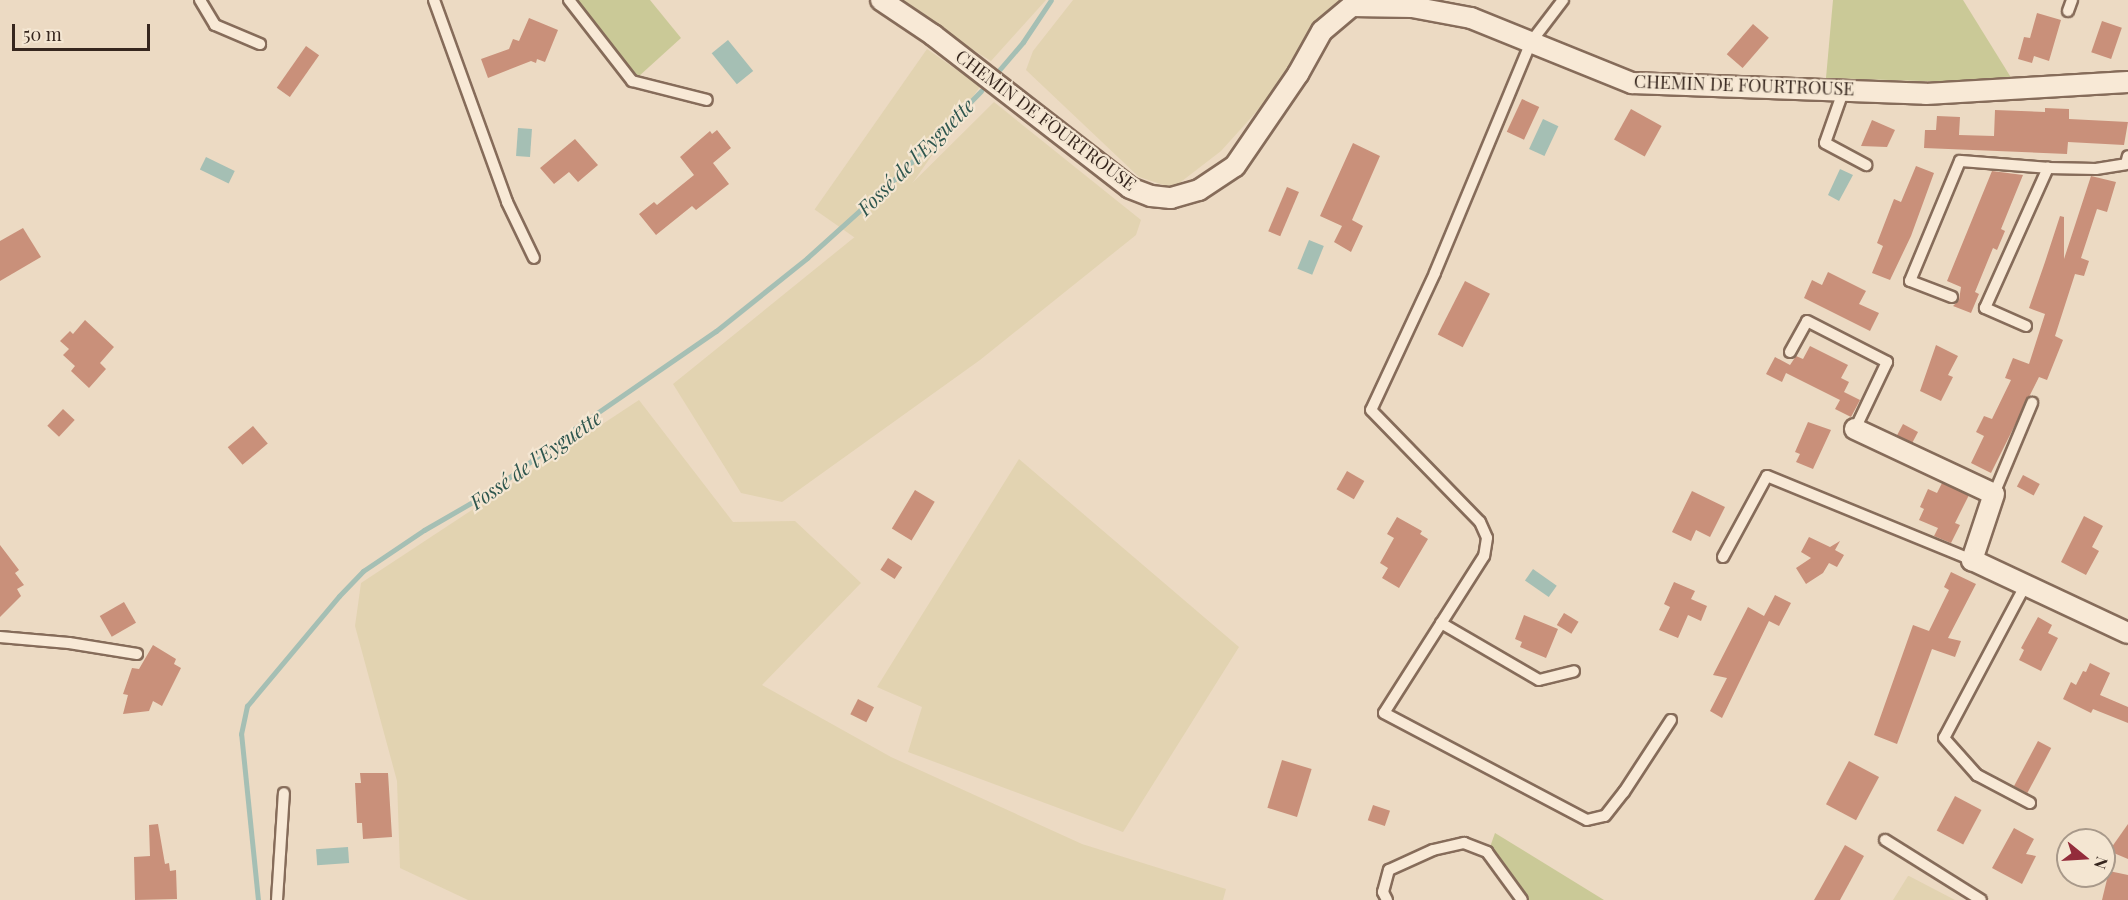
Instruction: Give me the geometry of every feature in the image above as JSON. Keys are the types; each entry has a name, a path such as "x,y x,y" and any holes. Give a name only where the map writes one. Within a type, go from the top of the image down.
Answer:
{"street":[{"name":"CHEMIN DE FOURTROUSE","path":"881,0 933,35 1130,188 1151,196 1172,198 1199,190 1235,166 1298,74 1322,32 1352,6 1412,7 1471,18 1632,83 1844,89 1926,94 2128,82"},
{"path":"1855,429 1994,494 1972,560 2128,633"}],"lane":[{"path":"200,0 215,25 260,44"},
{"path":"434,0 507,202 534,258"},
{"path":"569,0 632,81 707,100"},
{"path":"1563,0 1531,42 1435,273 1371,410 1480,522 1487,538 1484,556 1384,713 1587,820 1605,816 1624,792 1671,720"},
{"path":"1844,89 1826,142 1866,165"},
{"path":"1952,297 1910,281 1960,161 2048,168 2096,169 2126,164 2128,156"},
{"path":"2026,326 1985,308 2048,168"},
{"path":"1790,352 1808,321 1887,362 1855,429"},
{"path":"1994,494 2032,403"},
{"path":"1723,557 1767,476 1972,560"},
{"path":"2026,584 1944,738 1977,775 2030,803"},
{"path":"1441,623 1539,680 1574,671"},
{"path":"0,637 69,643 137,654"},
{"path":"277,900 284,793"},
{"path":"1885,840 1981,900"},
{"path":"1387,900 1383,892 1389,870 1433,850 1464,843 1487,852 1522,900"}],"shaded area":[{"path":"578,0 650,0 681,38 638,77"},
{"path":"891,0 1046,0 991,61"},
{"path":"1073,0 1349,0 1296,68 1221,151 1173,188 1139,177 1026,70 1033,51"},
{"path":"1833,0 1963,0 2015,84 1826,78"},
{"path":"728,40 753,71 737,84 712,53"},
{"path":"927,49 980,86 868,247 815,210"},
{"path":"994,102 1141,220 1136,235 980,360 782,502 741,493 673,384 872,223"},
{"path":"1543,119 1558,126 1544,156 1529,149"},
{"path":"518,128 532,129 530,157 516,156"},
{"path":"206,157 235,171 229,184 200,170"},
{"path":"1840,169 1853,175 1839,201 1828,195"},
{"path":"1309,240 1324,246 1312,275 1297,269"},
{"path":"639,400 733,522 795,521 861,583 762,685 891,757 1082,844 1226,889 1223,900 468,900 400,868 397,781 355,626 361,583"},
{"path":"1019,459 1239,647 1123,832 908,752 922,707 877,687"},
{"path":"1533,569 1557,586 1549,597 1525,580"},
{"path":"1495,833 1604,900 1528,900 1490,847"},
{"path":"348,847 349,863 317,865 316,849"},
{"path":"1909,876 1955,900 1893,900"}],"building":[{"path":"2037,13 2061,20 2049,61 2034,56 2032,63 2018,59 2024,37 2030,38"},
{"path":"529,18 558,30 545,62 537,59 536,63 531,61 488,78 481,59 509,49 513,39 519,41"},
{"path":"2102,21 2122,28 2111,59 2091,52"},
{"path":"1753,24 1769,38 1743,68 1727,54"},
{"path":"306,46 319,55 290,97 277,88"},
{"path":"1522,99 1539,107 1524,140 1507,132"},
{"path":"2045,108 2069,109 2069,119 2128,122 2124,145 2068,142 2067,154 1924,148 1925,130 1936,130 1937,116 1960,117 1959,135 1994,136 1995,110 2045,112"},
{"path":"1631,109 1662,126 1645,157 1614,140"},
{"path":"1872,120 1895,130 1887,147 1861,146"},
{"path":"717,130 731,148 713,163 729,184 696,210 692,206 656,235 639,214 654,202 657,205 694,175 680,157 710,131 712,134"},
{"path":"575,139 598,165 578,182 569,172 554,184 540,168"},
{"path":"1353,143 1380,156 1352,220 1363,226 1351,252 1334,242 1342,226 1320,216"},
{"path":"1916,166 1934,173 1911,236 1890,280 1872,273 1883,246 1877,243 1894,199 1901,202"},
{"path":"1992,171 2023,175 2001,229 2005,231 1997,250 1993,248 1975,292 1979,294 1971,313 1953,306 1959,300 1961,287 1947,281"},
{"path":"2091,176 2116,182 2107,212 2097,209 2081,258 2089,261 2084,276 2075,274 2055,336 2063,340 2047,380 2039,377 1991,473 1971,463 1984,436 1976,432 1984,416 1992,419 2011,380 2005,378 2013,358 2029,364 2045,314 2029,308 2060,216 2064,217 2064,259"},
{"path":"1287,187 1299,192 1280,236 1268,231"},
{"path":"23,228 41,257 0,281 0,241"},
{"path":"1828,272 1866,291 1859,304 1879,313 1870,331 1804,298 1812,280 1822,285"},
{"path":"1465,281 1490,294 1463,347 1438,334"},
{"path":"85,320 114,347 100,363 106,369 89,388 71,371 75,366 63,355 69,349 60,341 70,331 73,334"},
{"path":"1936,345 1958,356 1948,375 1953,377 1941,401 1920,391"},
{"path":"1810,346 1848,365 1841,378 1849,382 1844,392 1860,400 1851,417 1835,409 1840,400 1786,373 1782,382 1766,374 1775,357 1790,365 1796,356 1803,359"},
{"path":"63,409 75,420 59,437 47,426"},
{"path":"1808,422 1831,430 1813,469 1796,462 1800,454 1795,452"},
{"path":"1903,424 1918,432 1912,443 1897,435"},
{"path":"253,426 268,444 243,465 228,447"},
{"path":"1347,471 1364,481 1354,499 1336,489"},
{"path":"2023,475 2040,484 2034,495 2017,486"},
{"path":"1942,483 1969,495 1955,523 1960,525 1951,543 1934,536 1938,528 1919,520 1924,509 1920,507 1928,489 1937,493"},
{"path":"915,490 935,502 912,540 892,529"},
{"path":"1692,491 1725,507 1710,537 1696,530 1691,541 1672,532"},
{"path":"2084,516 2103,526 2092,547 2099,551 2086,575 2061,562"},
{"path":"1397,517 1422,531 1420,534 1428,539 1399,588 1382,578 1388,568 1380,563 1394,538 1387,534"},
{"path":"1809,537 1830,547 1840,541 1835,550 1844,555 1837,567 1829,563 1823,573 1806,584 1796,568 1811,558 1801,552"},
{"path":"0,545 19,570 15,573 24,585 17,589 21,596 0,617"},
{"path":"888,558 902,567 895,579 880,570"},
{"path":"1951,572 1976,584 1948,638 1961,641 1955,657 1932,649 1897,744 1874,735 1913,625 1929,631 1949,590 1944,587"},
{"path":"1674,582 1695,591 1691,599 1707,606 1701,621 1688,615 1678,638 1659,630 1670,607 1664,604"},
{"path":"1775,595 1791,603 1779,626 1769,621 1722,718 1710,711 1727,678 1713,675 1748,607 1764,616"},
{"path":"124,602 136,623 112,637 100,616"},
{"path":"1564,613 1579,622 1571,634 1557,625"},
{"path":"1524,615 1558,629 1546,658 1520,647 1522,642 1515,639"},
{"path":"2038,617 2052,625 2048,633 2058,638 2041,671 2019,660 2024,650 2021,648"},
{"path":"153,645 176,659 174,664 181,668 162,706 153,701 149,711 123,714 128,695 123,694 132,668 139,669"},
{"path":"2090,663 2110,673 2100,695 2128,707 2128,723 2093,709 2091,713 2063,699 2071,682 2076,685"},
{"path":"858,699 874,707 866,722 850,714"},
{"path":"2038,741 2051,748 2027,793 2014,786"},
{"path":"1282,760 1312,769 1297,817 1267,808"},
{"path":"1849,761 1879,777 1856,820 1826,804"},
{"path":"360,773 388,773 392,837 363,839 362,823 357,823 355,783 361,783"},
{"path":"1955,796 1981,810 1963,845 1937,830"},
{"path":"1373,805 1390,811 1385,826 1368,820"},
{"path":"158,824 165,864 169,863 170,871 176,870 177,899 135,900 134,857 150,856 149,825"},
{"path":"2128,824 2128,859 2116,854 2116,841"},
{"path":"2014,828 2034,839 2026,854 2036,856 2022,884 1992,868"},
{"path":"1845,845 1864,856 1840,900 1814,900"},
{"path":"2116,872 2128,875 2128,900 2102,900 2105,888 2116,888"}],"waterway":[{"name":"Fossé de l'Eyguette","path":"994,76 1023,42 1051,0"},
{"name":"Fossé de l'Eyguette","path":"258,900 241,734 247,706 339,596 363,571 424,530 488,493 581,424 716,331 807,258 896,178 981,91"}]}
